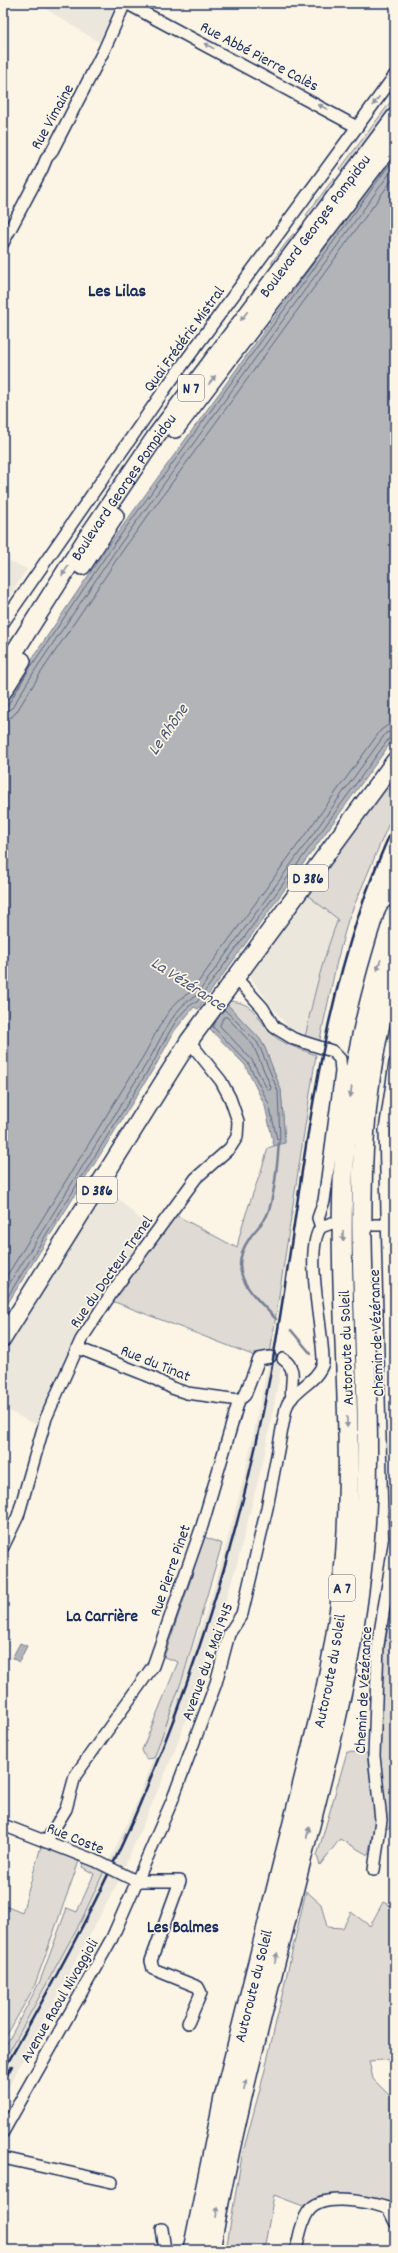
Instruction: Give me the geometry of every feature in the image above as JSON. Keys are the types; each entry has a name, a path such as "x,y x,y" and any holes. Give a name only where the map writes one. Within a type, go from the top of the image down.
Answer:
{"highway":[{"name":"Autoroute du Soleil","path":"193,2250 224,2098 331,1668 346,1539 348,1487 343,1272 344,1160 354,1070 365,1016 395,915"},
{"name":"Autoroute du Soleil","path":"210,2250 240,2102 324,1772 354,1628 362,1569 367,1480 361,1205 363,1159 372,1074 382,1020 395,970"}],"main road":[{"name":"Boulevard Georges Pompidou","path":"3,670 86,539 156,436 395,117"},
{"name":"Boulevard Georges Pompidou","path":"3,691 85,561 165,443 271,300 395,139"},
{"name":"D 386","path":"3,1338 193,1035 395,761"}],"street":[{"name":"Rue Abbé Pierre Calès","path":"126,3 214,48 357,127"},
{"name":"Rue Vimaine","path":"3,243 42,169 47,156 51,153 78,101 126,3"},
{"name":"Quai Frédéric Mistral","path":"3,623 165,389 326,172 395,75"},
{"path":"235,977 263,1008 274,1027 283,1034 332,1051 340,1059 341,1072 326,1192 318,1218 321,1226"},
{"name":"Rue du Docteur Trenel","path":"3,1547 18,1516 46,1418 81,1340 113,1291 196,1178 230,1148 236,1137 238,1121 230,1098 193,1035"},
{"name":"Chemin de Vézérance","path":"374,1870 381,1820 374,1756 378,1645 394,1539 393,1388 387,1225 386,1130 395,1063"},
{"path":"283,1359 289,1363 293,1372 290,1390 292,1398 321,1370 323,1363 314,1258 315,1240 317,1232 321,1226 332,1223"},
{"path":"374,1225 387,1225"},
{"name":"Rue du Tinat","path":"78,1348 187,1393 239,1400"},
{"path":"239,1400 245,1395 259,1359 270,1357"},
{"name":"Avenue du 8 Mai 1945","path":"132,1879 172,1801 216,1683 229,1634 242,1614 267,1508 286,1408 292,1398"},
{"name":"Rue Pierre Pinet","path":"46,1842 66,1809 75,1776 154,1666 202,1526 239,1400"},
{"name":"Rue Coste","path":"3,1825 96,1862 132,1879"},
{"path":"132,1879 180,1881 151,1961 153,1969 198,1987 200,1993 188,2023"},
{"name":"Avenue Raoul Nivaggioli","path":"3,2132 105,1952 132,1879"},
{"path":"3,2158 112,2182"},
{"path":"296,2250 306,2215 313,2206 320,2202 351,2201 388,2208 395,2222"},
{"path":"162,2229 165,2250"}],"shaded area":[{"path":"50,3 115,3 117,5 107,31 100,43 46,9"},
{"path":"395,96 395,104 344,172 340,169"},
{"path":"334,178 336,181 309,217 306,215"},
{"path":"293,234 296,235 273,265 271,263"},
{"path":"3,558 27,569 3,606"},
{"path":"395,774 395,809 348,920 337,961 319,1044 304,1039 320,975 338,919 307,895"},
{"path":"307,895 338,919 327,949 310,1010 310,1023 304,1039 294,1033 282,1020 251,978 251,971"},
{"path":"224,1001 244,1004 251,1008 271,1033 278,1039 291,1046 316,1055 270,1354 255,1356 112,1301 174,1214 237,1248 247,1210 268,1148 285,1142 281,1090 265,1048 260,1039"},
{"path":"106,1186 153,1232 50,1396 36,1425 3,1408 3,1348"},
{"path":"269,1361 282,1363 265,1452 237,1564 197,1689 174,1753 118,1882 3,2097 3,2063 82,1919 136,1804 183,1677 212,1594 227,1541 245,1473"},
{"path":"202,1536 222,1544 183,1677 154,1758 146,1759 142,1750 178,1662 164,1657 192,1576"},
{"path":"395,1589 395,1824 385,1830 378,1760 382,1661"},
{"path":"347,1752 367,1753 376,1819 368,1855 340,1839 320,1865 317,1856"},
{"path":"41,1846 79,1861 34,1987 3,2042 3,1905 22,1913"},
{"path":"84,1862 104,1871 82,1919 3,2063 3,2051 40,1981 67,1908 77,1912 94,1874 82,1867"},
{"path":"306,1891 321,1904 327,1927 343,1928 351,1912 370,1926 383,1902 395,1908 395,2059 369,2061 373,2079 391,2097 390,2142 395,2146 395,2204 349,2194 320,2196 303,2206 274,2195 264,2250 226,2250 242,2156 264,2074"}],"water":[{"name":"Le Rhône","path":"395,151 395,737 198,1009 194,1007 175,1030 157,1063 3,1311 3,706 27,666 111,542"},
{"path":"224,1001 260,1039 265,1048 281,1090 285,1143 274,1146 265,1106 245,1065 207,1026"},
{"path":"20,1643 27,1646 19,1662 12,1658"}],"waterway":[{"name":"La Vézérance","path":"276,1319 251,1292 245,1283 241,1273 240,1263 242,1252 249,1239 264,1220 269,1210 275,1180 279,1142"},
{"name":"La Vézérance","path":"291,1330 311,1354"}],"railway":[{"path":"3,2071 75,1941 124,1840 160,1754 180,1701 216,1595 246,1486 270,1376 314,1095 328,1025 346,957 367,889 395,823"},
{"path":"3,2082 12,2066"}],"district":[{"name":"Les Lilas","path":"117,290"},
{"name":"La Carrière","path":"102,1615"},
{"name":"Les Balmes","path":"183,1926"}]}
